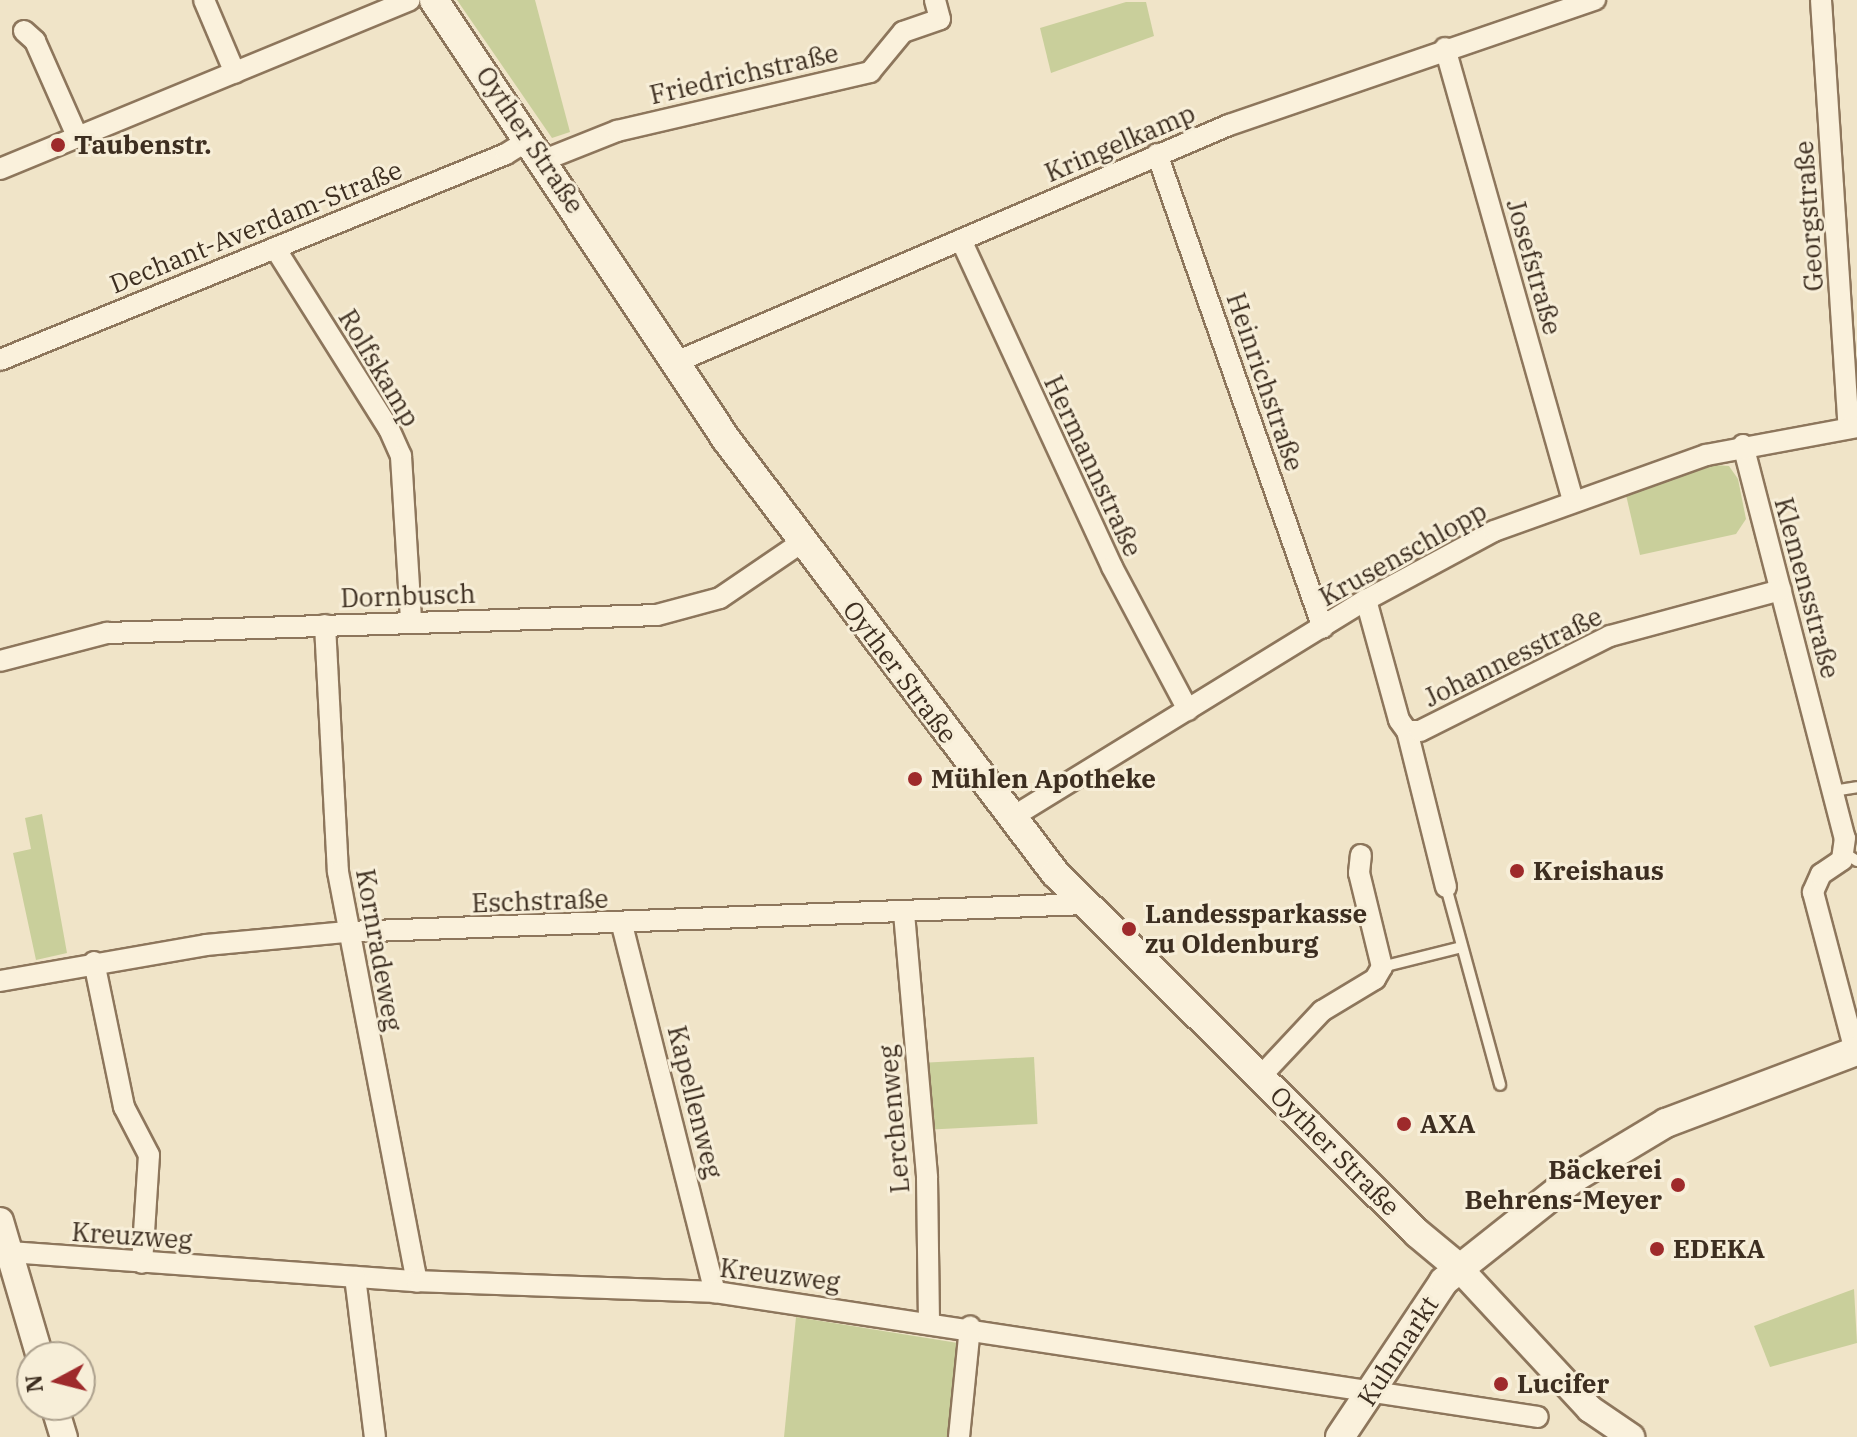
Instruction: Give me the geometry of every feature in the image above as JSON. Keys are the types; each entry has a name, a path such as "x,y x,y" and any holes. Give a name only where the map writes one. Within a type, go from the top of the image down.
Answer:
{"main road":[{"name":"Oyther Straße","path":"434,0 676,362 802,542 1011,818 1085,904 1458,1267"},
{"name":"Kuhmarkt","path":"1340,1437 1418,1318 1458,1267 1574,1178 1666,1123 1856,1051"}],"street":[{"path":"204,0 235,73"},
{"path":"0,169 410,0"},
{"name":"Kringelkamp","path":"676,362 1157,154 1445,48 1595,0"},
{"name":"Georgstraße","path":"1821,0 1853,428"},
{"name":"Friedrichstraße","path":"537,150 870,72 903,32 938,10"},
{"path":"24,31 35,41 77,136"},
{"name":"Josefstraße","path":"1445,48 1573,499"},
{"name":"Dechant-Averdam-Straße","path":"0,360 275,248 537,150"},
{"name":"Heinrichstraße","path":"1157,154 1323,628"},
{"name":"Hermannstraße","path":"961,240 1112,567 1188,710"},
{"name":"Rolfskamp","path":"275,248 389,429 401,456 411,621"},
{"name":"Krusenschlopp","path":"1011,818 1366,600 1453,551 1573,499 1743,445 1853,428"},
{"name":"Klemensstraße","path":"1743,445 1851,857 1814,881 1813,892 1856,1051"},
{"name":"Dornbusch","path":"0,661 107,633 657,615 691,608 746,585 802,542"},
{"name":"Johannesstraße","path":"1407,731 1420,731 1610,636 1781,590"},
{"name":"Johannesstraße","path":"1366,600 1399,720 1407,731 1446,887"},
{"name":"Kornradeweg","path":"325,625 332,809 347,932 417,1281"},
{"path":"1260,1077 1322,1011 1375,979 1382,967 1359,873 1361,855"},
{"name":"Eschstraße","path":"0,981 94,962 347,932 622,925 1085,904"},
{"name":"Lerchenweg","path":"904,913 927,1178 929,1321"},
{"name":"Kapellenweg","path":"622,925 715,1292"},
{"path":"94,962 124,1107 149,1155 142,1263"},
{"path":"0,1221 35,1341"},
{"name":"Kreuzweg","path":"9,1252 417,1281 715,1292 970,1327 1370,1393 1538,1417"},
{"path":"1458,1267 1590,1409 1631,1437"},
{"path":"355,1277 375,1437"},
{"path":"959,1437 970,1327"}],"lane":[{"path":"1833,791 1857,787"},
{"path":"1446,887 1500,1085"},
{"path":"1382,967 1462,947"}],"green space":[{"path":"457,0 535,0 570,132 552,138"},
{"path":"1126,2 1146,2 1154,36 1051,73 1040,28"},
{"path":"1715,465 1729,466 1738,479 1746,519 1736,534 1640,555 1626,495"},
{"path":"42,814 67,953 36,960 13,853 31,849 25,818"},
{"path":"1034,1057 1038,1124 928,1130 924,1063"},
{"path":"1854,1289 1857,1343 1770,1367 1754,1326"},
{"path":"796,1317 958,1343 949,1437 784,1437"}],"place":[{"name":"Taubenstr.","path":"58,145"},
{"name":"Mühlen Apotheke","path":"915,779"},
{"name":"Kreishaus","path":"1517,871"},
{"name":"Landessparkasse zu Oldenburg","path":"1129,929"},
{"name":"AXA","path":"1404,1124"},
{"name":"Bäckerei Behrens-Meyer","path":"1678,1185"},
{"name":"EDEKA","path":"1657,1249"},
{"name":"Lucifer","path":"1501,1384"}]}
